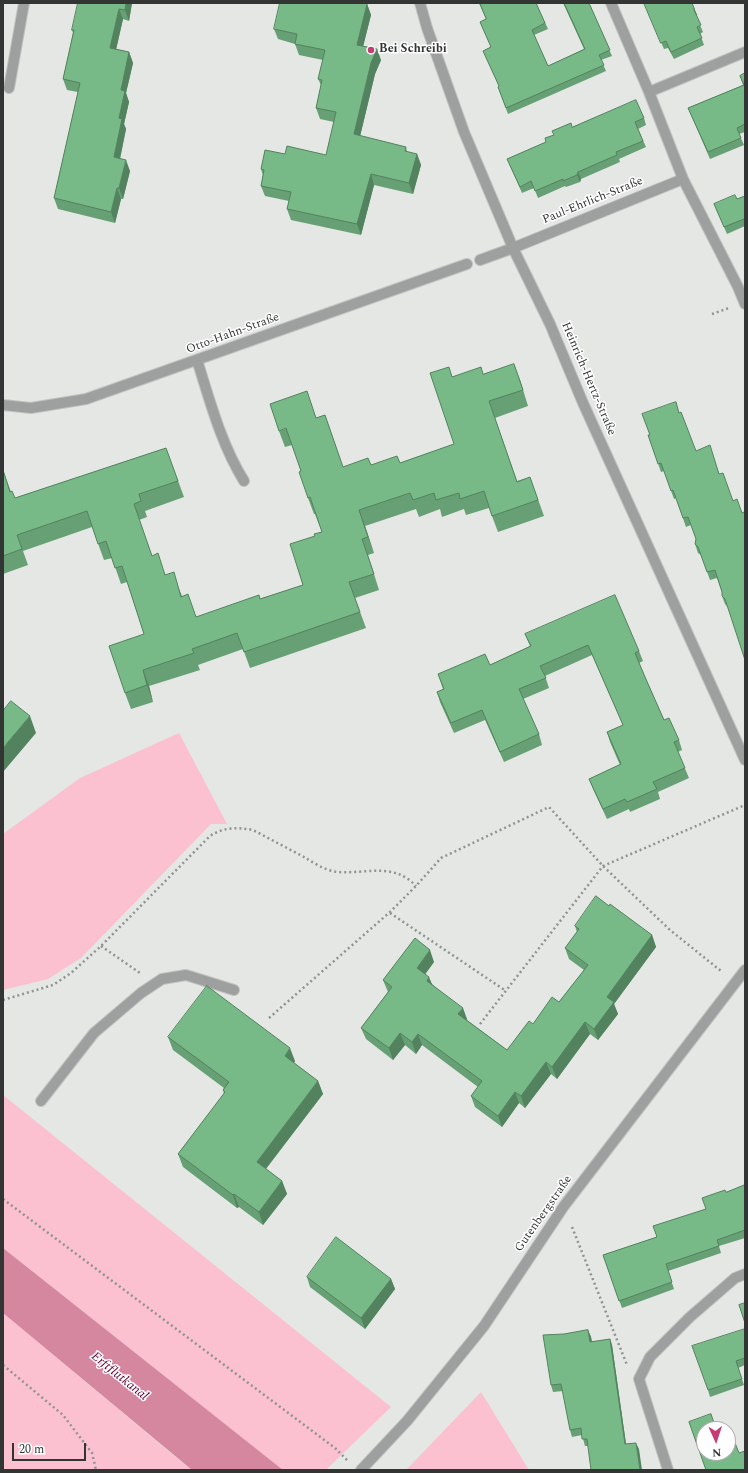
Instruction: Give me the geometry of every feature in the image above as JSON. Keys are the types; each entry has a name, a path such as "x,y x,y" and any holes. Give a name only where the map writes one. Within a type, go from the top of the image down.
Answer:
{"street":[{"path":"9,88 24,3"},
{"name":"Heinrich-Hertz-Straße","path":"420,3 427,28 464,132 513,248 550,324 586,410 745,760"},
{"path":"611,3 649,92 682,179 741,285 745,304"},
{"path":"649,92 745,52"},
{"name":"Paul-Ehrlich-Straße","path":"513,248 682,179"},
{"path":"480,260 513,248"},
{"name":"Otto-Hahn-Straße","path":"3,405 31,408 86,399 467,264"},
{"path":"197,360 214,415 229,454 244,480"},
{"name":"Gutenbergstraße","path":"356,1467 406,1420 484,1326 564,1206 745,970"},
{"path":"40,1101 94,1033 141,993 162,979 186,975 234,990"},
{"path":"668,1470 639,1379 650,1357 690,1317 735,1278 745,1274"}],"path":[{"path":"480,1024 603,866 745,805"},
{"path":"269,1018 390,912 441,858 549,807 603,866 670,930 736,983"},
{"path":"3,1000 53,985 71,973 101,946 210,836 219,830 240,828 253,830 322,867 337,872 372,870 396,873 410,880 416,886"},
{"path":"390,912 506,991"},
{"path":"101,946 155,984"},
{"path":"3,1199 335,1448 356,1467"},
{"path":"564,1206 625,1364 639,1379"},
{"path":"3,1365 63,1415 92,1453 96,1470"}],"shaded area":[{"path":"179,733 227,824 211,824 81,958 48,979 3,990 3,834 80,778"},
{"path":"3,1095 391,1407 326,1470 283,1470 3,1248"},
{"path":"3,1313 173,1455 192,1470 3,1470"},
{"path":"481,1392 529,1470 406,1470"}],"water":[{"name":"Erftflutkanal","path":"3,1248 283,1470 192,1470 3,1313"}],"building":[{"path":"78,3 126,3 125,10 119,9 110,48 129,52 121,90 125,91 119,118 122,119 114,157 126,160 111,212 54,198 80,83 63,79 74,30 72,30"},
{"path":"280,3 367,4 357,45 377,49 371,63 354,134 406,147 405,151 417,154 409,183 371,174 357,224 287,209 291,192 261,186 264,170 261,169 265,150 285,154 287,146 326,155 336,112 316,108 322,80 318,79 325,50 295,44 297,34 274,29"},
{"path":"480,3 536,3 545,23 532,30 548,66 585,49 564,3 589,3 610,50 599,55 604,65 506,108 498,87 499,86 483,51 491,47 480,22 486,19"},
{"path":"644,3 692,3 701,25 697,27 702,38 671,52 666,41 661,43"},
{"path":"745,73 745,124 737,128 741,138 708,152 688,108 744,85 740,76"},
{"path":"636,100 644,118 635,122 643,141 616,152 617,155 578,172 577,175 563,181 563,179 535,191 531,181 520,187 507,159 546,142 545,138 554,135 552,131 571,123 572,127"},
{"path":"735,195 737,199 745,196 745,221 744,219 724,227 714,204"},
{"path":"514,364 523,390 489,401 517,482 530,477 538,500 492,516 484,491 460,499 459,493 436,500 434,493 413,500 410,493 359,510 368,537 362,539 374,574 349,582 360,612 244,652 237,633 192,649 194,653 143,670 147,685 125,693 109,646 144,634 122,566 115,568 106,541 98,544 87,511 17,535 22,549 3,556 3,470 10,492 12,491 15,498 166,448 178,481 139,494 141,501 134,504 152,556 158,553 165,575 174,572 181,597 188,594 196,617 259,595 260,599 303,585 290,544 315,536 314,534 322,532 310,497 308,498 299,472 301,471 286,428 279,431 270,404 307,391 316,418 325,415 343,467 368,458 371,465 397,456 400,463 454,444 430,373 449,367 452,377 481,367 483,374"},
{"path":"676,402 679,413 681,412 696,451 710,445 719,474 723,473 733,501 737,499 742,513 744,512 745,514 745,660 725,599 722,596 715,570 707,572 698,547 695,544 696,539 688,517 683,518 661,463 658,464 648,435 650,435 642,414"},
{"path":"615,595 639,651 635,653 645,677 664,720 669,718 679,740 674,742 685,768 653,782 657,789 627,802 625,799 603,809 589,779 621,764 607,732 623,725 588,645 540,666 546,678 519,689 539,734 500,752 482,710 451,723 437,692 444,689 438,674 485,654 490,665 531,646 525,634"},
{"path":"11,701 30,716 3,748 3,711"},
{"path":"596,896 609,906 610,904 652,935 607,997 614,1002 594,1029 585,1022 552,1067 546,1062 521,1096 515,1092 498,1116 471,1096 482,1081 418,1034 412,1042 400,1033 389,1048 361,1028 392,987 383,980 415,938 430,950 417,968 429,977 427,981 463,1008 458,1014 507,1050 529,1021 533,1024 552,997 559,1002 588,965 565,948 579,929 575,926"},
{"path":"207,986 290,1048 285,1056 318,1081 257,1162 282,1181 259,1212 234,1194 233,1195 178,1154 225,1092 223,1090 229,1082 168,1037"},
{"path":"745,1185 745,1230 717,1240 719,1246 666,1264 672,1282 619,1301 603,1255 657,1237 653,1226 706,1209 702,1198 725,1190 726,1192"},
{"path":"336,1237 391,1279 361,1318 307,1277"},
{"path":"745,1303 745,1323 739,1305"},
{"path":"745,1329 745,1358 736,1361 742,1379 708,1390 692,1346"},
{"path":"588,1330 590,1342 610,1339 625,1444 636,1443 640,1470 591,1470 587,1439 582,1439 581,1428 570,1430 561,1384 551,1385 543,1335 564,1334"},
{"path":"711,1414 713,1421 696,1421 696,1442 689,1422"},
{"path":"736,1446 739,1453 745,1451 745,1470 706,1470 703,1461 736,1461"}],"place":[{"name":"Bei Schreibi","path":"371,50"}]}
